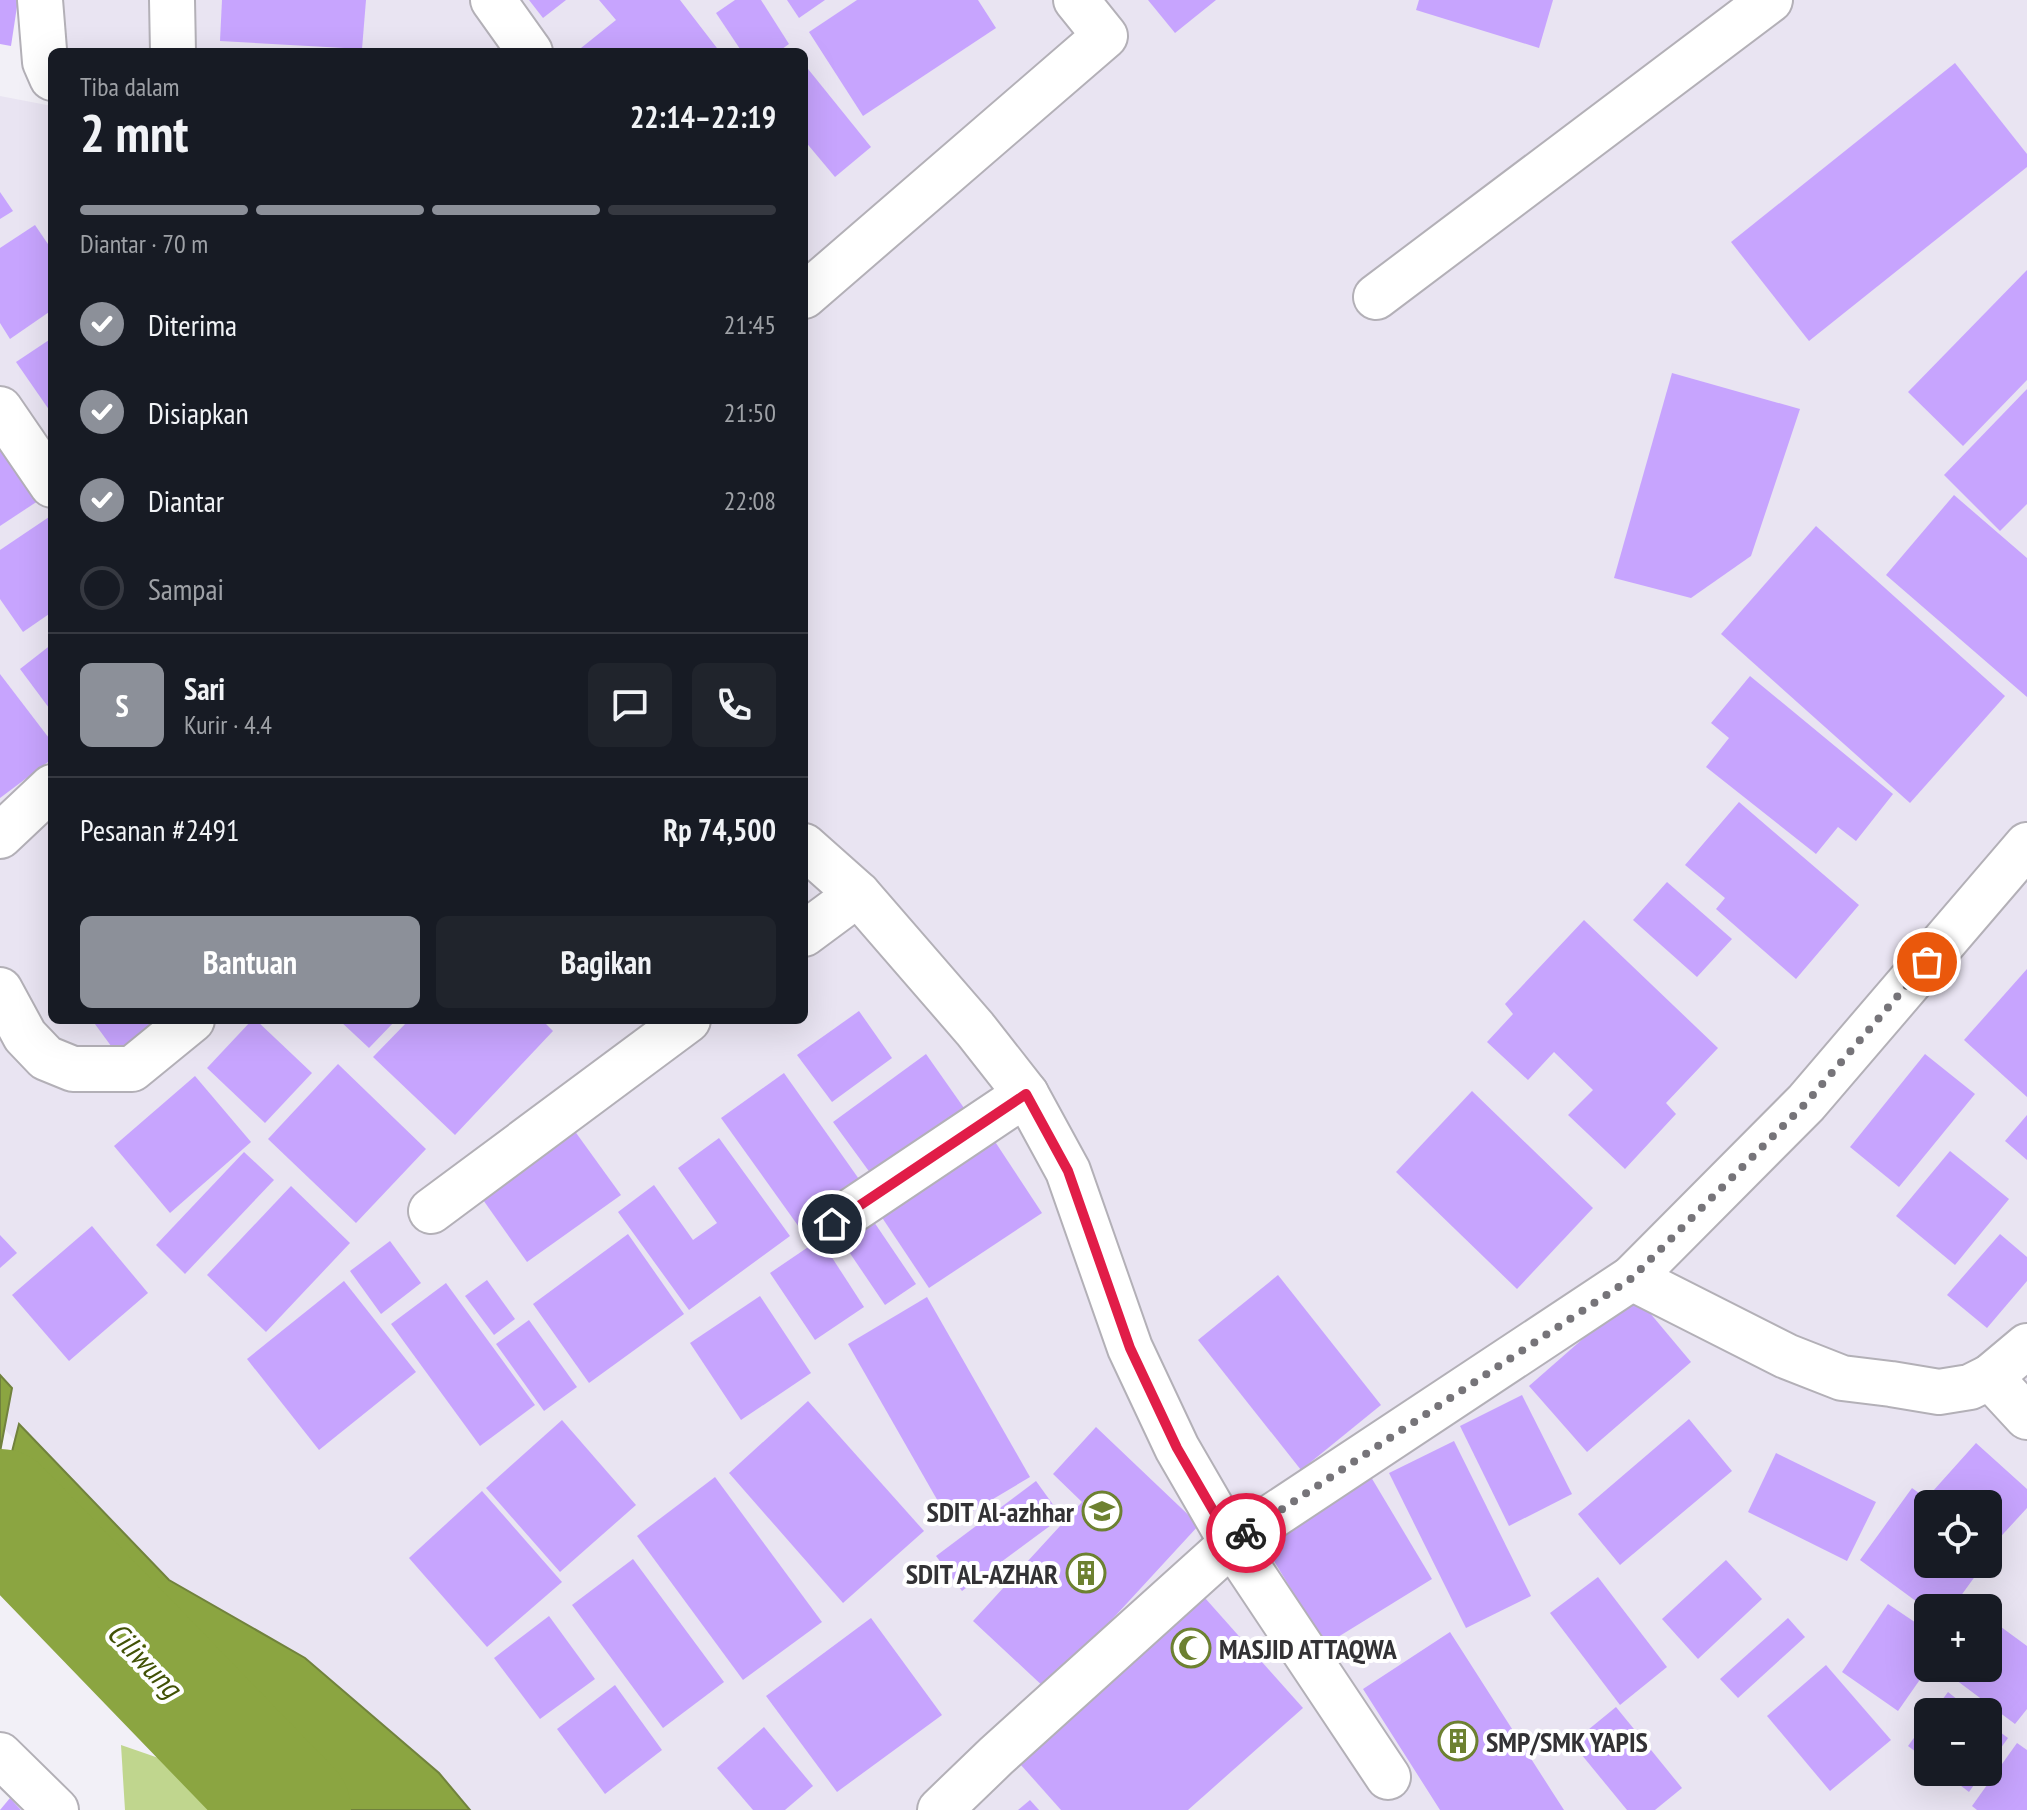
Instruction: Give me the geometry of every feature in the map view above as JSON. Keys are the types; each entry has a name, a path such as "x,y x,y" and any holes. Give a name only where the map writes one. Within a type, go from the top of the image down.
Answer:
{"street":[{"path":"40,0 48,69"},
{"path":"172,0 173,48"},
{"path":"493,0 527,48"},
{"path":"808,293 1105,36 1076,0"},
{"path":"1376,297 1770,0"},
{"path":"0,409 48,479"},
{"path":"0,836 48,791"},
{"path":"940,1810 1232,1543 1632,1278 1806,1103 2027,845"},
{"path":"808,850 858,894 975,1029 1026,1094 1068,1171 1130,1348 1177,1448 1232,1543 1388,1777"},
{"path":"808,931 858,894"},
{"path":"0,990 25,1036 46,1058 73,1069 132,1069 187,1024"},
{"path":"431,1211 683,1024"},
{"path":"832,1224 1026,1094"},
{"path":"1632,1278 1786,1356 1842,1378 1939,1392 1970,1387 1990,1377 2027,1346"},
{"path":"1990,1377 2027,1417"},
{"path":"0,1755 56,1810"}],"shaded area":[{"path":"52,0 2027,0 2027,1810 351,1810 0,1424 0,96 48,105 48,1024 808,1024 808,48 54,48"},
{"path":"121,1745 176,1764 225,1810 125,1810"}],"water":[{"path":"0,1375 12,1388 0,1452"},
{"path":"19,1424 169,1580 305,1658 439,1773 470,1810 324,1810 313,1798 154,1712 0,1557 0,1499"}],"building":[{"path":"0,0 18,0 11,46 0,44"},
{"path":"222,0 366,0 362,48 220,41"},
{"path":"529,0 566,0 543,18"},
{"path":"599,0 680,0 717,48 581,48 616,20"},
{"path":"735,0 761,0 789,44 784,48 739,48 716,13"},
{"path":"787,0 825,0 799,18"},
{"path":"857,0 978,0 996,28 863,116 809,32"},
{"path":"1148,0 1216,0 1175,33"},
{"path":"1419,0 1553,0 1539,48 1416,10"},
{"path":"1955,63 2027,154 2027,167 1809,341 1731,242"},
{"path":"808,69 871,147 835,177 808,145"},
{"path":"0,192 13,211 0,219"},
{"path":"35,225 48,244 48,313 10,339 0,323 0,248"},
{"path":"2027,270 2027,380 1963,446 1908,392"},
{"path":"48,341 48,408 16,362"},
{"path":"1672,373 1800,409 1751,556 1691,598 1614,578"},
{"path":"2027,389 2027,504 2000,531 1944,475"},
{"path":"0,419 48,494 0,526"},
{"path":"1954,495 2027,558 2027,697 1886,575"},
{"path":"48,518 48,615 23,632 0,599 0,550"},
{"path":"1816,526 2005,696 1910,803 1721,634"},
{"path":"48,647 48,707 20,669"},
{"path":"0,674 48,737 48,762 0,798"},
{"path":"1750,676 1893,794 1856,841 1838,827 1816,854 1706,767 1729,738 1711,723"},
{"path":"1739,802 1859,905 1796,979 1716,909 1725,898 1685,865"},
{"path":"1667,882 1732,939 1697,977 1633,920"},
{"path":"1584,920 1718,1048 1666,1103 1676,1114 1625,1169 1568,1115 1593,1090 1554,1052 1528,1080 1487,1042 1513,1014 1505,1004"},
{"path":"2027,969 2027,1097 1964,1040"},
{"path":"859,1011 892,1058 832,1102 797,1055"},
{"path":"95,1024 179,1024 125,1065"},
{"path":"248,1024 260,1024 312,1073 265,1123 207,1068"},
{"path":"343,1024 392,1024 369,1048"},
{"path":"405,1024 546,1024 553,1031 455,1135 373,1057"},
{"path":"926,1054 971,1118 879,1185 833,1122"},
{"path":"1925,1054 1975,1094 1899,1187 1850,1147"},
{"path":"338,1064 426,1149 356,1223 268,1139"},
{"path":"784,1073 866,1189 804,1234 721,1118"},
{"path":"195,1076 251,1142 170,1213 114,1146"},
{"path":"1472,1091 1593,1208 1517,1289 1396,1172"},
{"path":"2027,1115 2027,1160 2005,1141"},
{"path":"574,1130 621,1195 527,1262 481,1197"},
{"path":"988,1131 1042,1213 929,1288 875,1207"},
{"path":"719,1138 790,1236 689,1310 618,1212 654,1185 693,1240 717,1223 678,1168"},
{"path":"1950,1151 2009,1199 1955,1265 1896,1216"},
{"path":"244,1152 274,1180 185,1274 156,1245"},
{"path":"291,1186 350,1243 266,1332 207,1275"},
{"path":"872,1219 916,1284 885,1305 841,1240"},
{"path":"92,1226 148,1293 69,1361 12,1295"},
{"path":"628,1234 684,1314 589,1383 533,1304"},
{"path":"2000,1234 2027,1257 2027,1281 1987,1328 1947,1295"},
{"path":"0,1235 17,1253 0,1268"},
{"path":"820,1239 864,1307 815,1340 770,1273"},
{"path":"390,1241 421,1283 381,1314 350,1271"},
{"path":"1278,1275 1381,1405 1301,1470 1198,1340"},
{"path":"487,1280 515,1319 494,1335 465,1296"},
{"path":"344,1281 416,1372 319,1450 247,1359"},
{"path":"446,1283 535,1405 480,1446 391,1324"},
{"path":"1634,1294 1691,1362 1587,1452 1529,1386"},
{"path":"760,1296 811,1373 741,1420 690,1343"},
{"path":"927,1297 1030,1477 951,1524 848,1344"},
{"path":"529,1320 577,1387 544,1411 496,1344"},
{"path":"1522,1395 1572,1494 1509,1526 1460,1426"},
{"path":"808,1401 924,1531 843,1603 729,1473"},
{"path":"1689,1419 1732,1471 1620,1565 1578,1514"},
{"path":"562,1420 636,1505 560,1572 486,1488"},
{"name":"SDIT AL-AZHAR","path":"1096,1427 1199,1525 1047,1690 973,1621 1082,1502 1053,1474"},
{"path":"1454,1441 1531,1596 1466,1628 1389,1473"},
{"path":"1976,1443 2027,1489 2027,1508 2002,1535 2002,1490 1934,1490"},
{"path":"1776,1453 1876,1502 1847,1561 1748,1512"},
{"path":"715,1477 822,1622 743,1680 637,1536"},
{"path":"1371,1477 1432,1579 1325,1645 1263,1543"},
{"path":"1036,1481 1062,1517 962,1591 936,1556"},
{"path":"1912,1488 1915,1490 1914,1578 1974,1578 1962,1594 1914,1594 1914,1600 1860,1560"},
{"path":"482,1491 562,1582 487,1647 409,1558"},
{"path":"633,1559 724,1682 663,1728 572,1605"},
{"path":"1726,1560 1762,1599 1698,1659 1662,1619"},
{"path":"1598,1577 1667,1667 1620,1705 1550,1613"},
{"name":"MASJID ATTAQWA","path":"1197,1589 1303,1708 1188,1810 1061,1810 1013,1756"},
{"path":"1888,1604 1914,1622 1914,1682 1918,1682 1898,1711 1842,1672"},
{"path":"549,1616 595,1679 540,1719 494,1658"},
{"path":"871,1618 942,1715 837,1792 766,1696"},
{"path":"1788,1618 1805,1637 1738,1698 1720,1679"},
{"path":"2002,1628 2027,1646 2027,1709 2015,1724 2002,1714 2002,1698 1980,1698 1959,1682 2002,1682"},
{"name":"SMP/SMK YAPIS","path":"1450,1632 1564,1810 1440,1810 1363,1689"},
{"path":"1826,1665 1891,1740 1830,1791 1767,1716"},
{"path":"615,1685 662,1750 605,1794 557,1729"},
{"path":"1616,1707 1682,1788 1655,1810 1627,1810 1572,1743"},
{"path":"764,1727 813,1786 785,1810 753,1810 717,1768"},
{"path":"2017,1743 2027,1750 2027,1810 1977,1810 1972,1806 1986,1786 2002,1786 2002,1764"},
{"path":"10,1798 21,1810 0,1810"},
{"path":"1030,1800 1039,1810 1018,1810"}],"waterway":[{"name":"Ciliwung","path":"0,1509 291,1810"}],"way so far":[{"path":"1246,1533 1632,1278 1806,1103 1927,962"}],"place":[{"name":"SDIT Al-azhhar","path":"1102,1511"},
{"name":"SDIT AL-AZHAR","path":"1086,1573"},
{"name":"MASJID ATTAQWA","path":"1191,1648"},
{"name":"SMP/SMK YAPIS","path":"1458,1741"}],"route":[{"path":"832,1224 1026,1094 1068,1171 1130,1348 1177,1448 1232,1543 1246,1533"}]}
